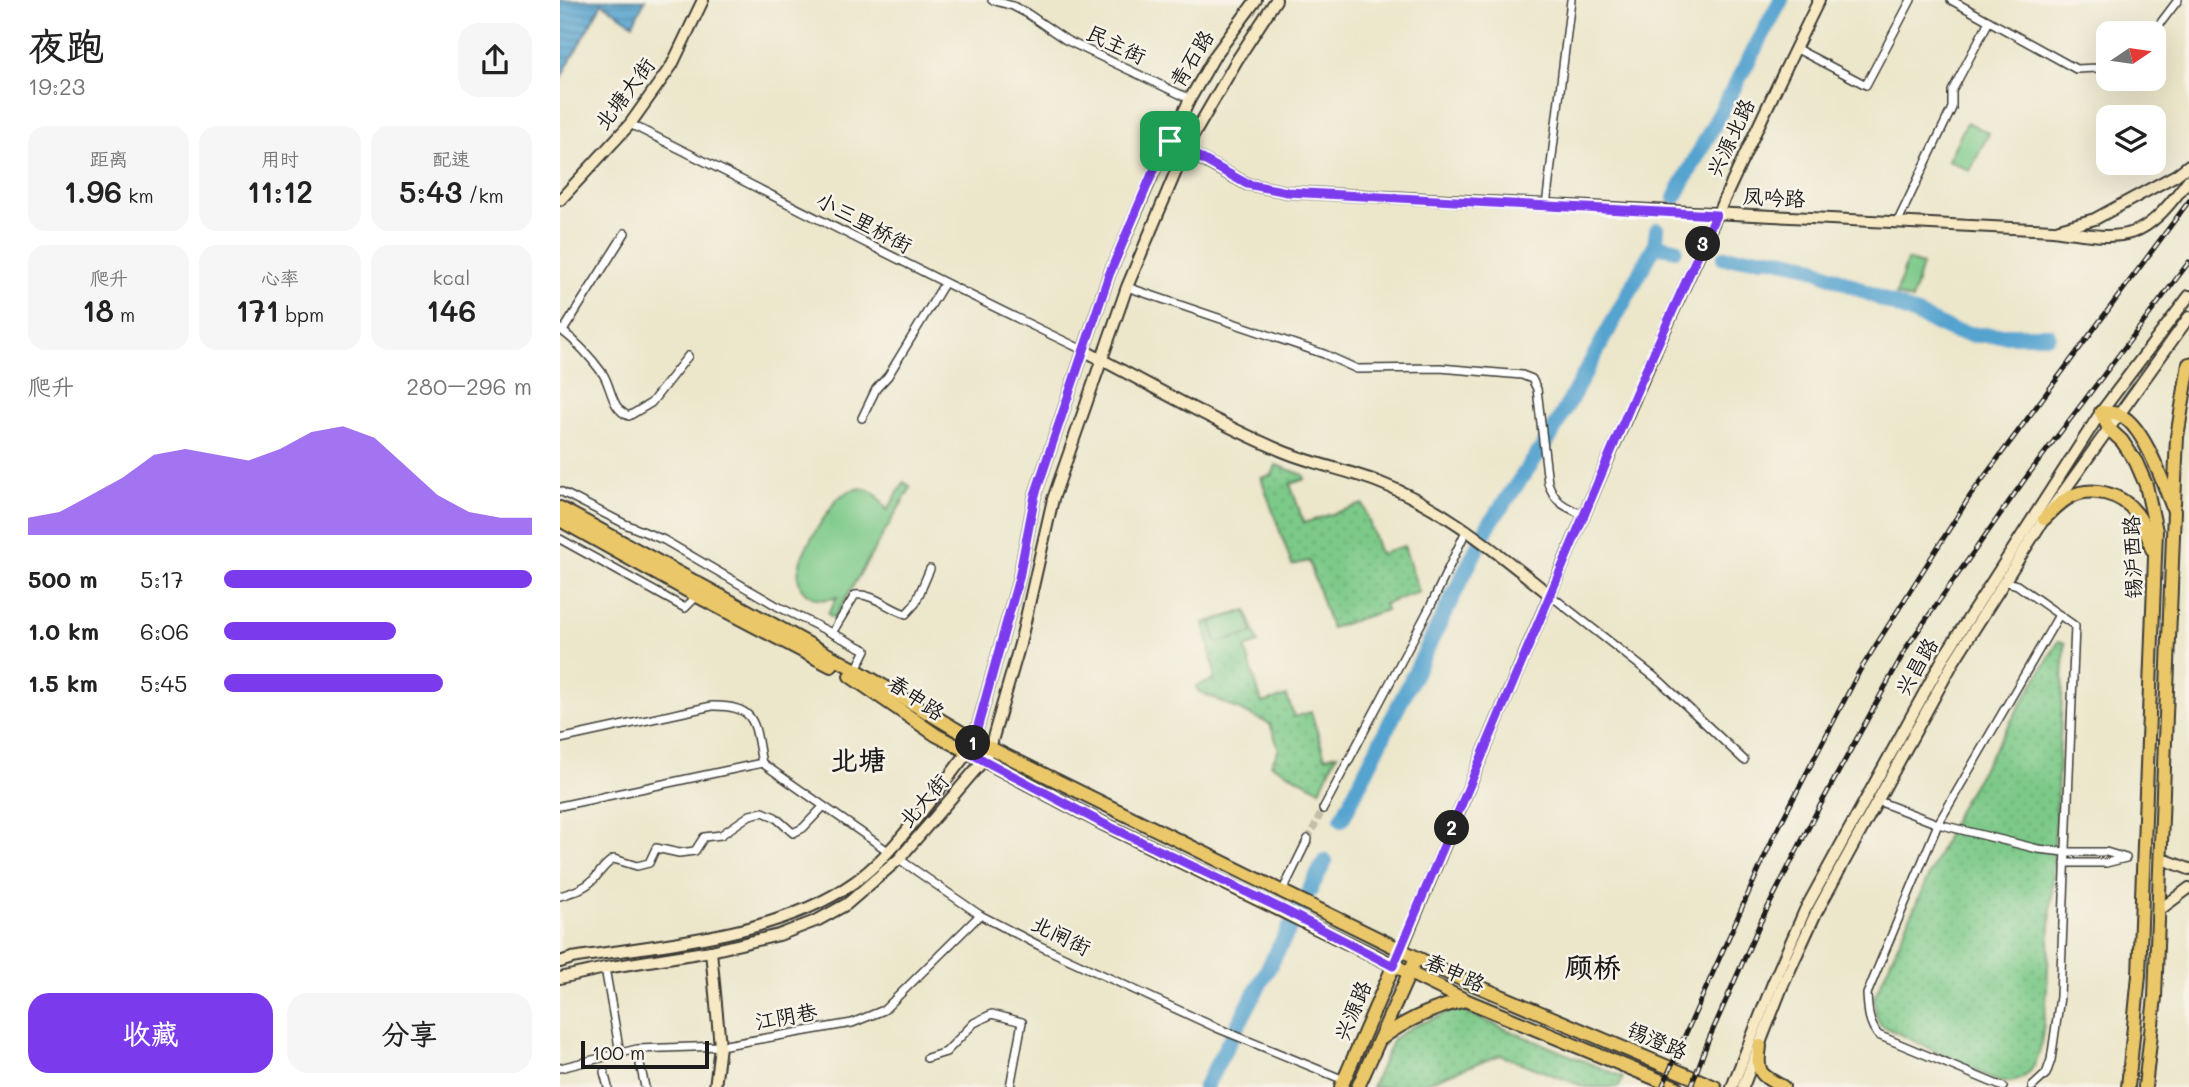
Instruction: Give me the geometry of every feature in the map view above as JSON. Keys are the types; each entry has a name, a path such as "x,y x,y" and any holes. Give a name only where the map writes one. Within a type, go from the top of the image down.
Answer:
{"main road":[{"name":"北塘大街","path":"560,200 630,124 672,65 704,0"},
{"name":"青石路","path":"971,746 1019,578 1035,495 1109,275 1155,167 1190,99 1214,57 1256,0"},
{"name":"北大街","path":"560,978 711,951 779,935 818,920 847,904 899,859 983,761 990,748 1020,644 1053,499 1126,287 1185,150 1237,60 1276,0"},
{"name":"兴源北路","path":"1401,950 1637,390 1716,215 1819,0"},
{"name":"凤吟路","path":"1170,141 1247,184 1287,192 2053,230"},
{"path":"2053,230 2095,219 2189,165"},
{"path":"2053,230 2099,237 2123,237 2148,226 2172,202 2189,179"},
{"name":"兴昌路","path":"1739,1084 1773,983 1805,910 1945,655 2101,412 2189,296"},
{"name":"兴昌路","path":"1739,1084 1760,1046 1815,915 1954,661 2044,519 2189,317"},
{"path":"1083,350 1216,420 1284,452 1379,482 1429,505 1470,531 1550,595"},
{"path":"2174,511 2177,438 2189,364"},
{"path":"2101,412 2119,414"},
{"name":"锡沪西路","path":"2101,412 2109,429 2122,441 2136,461 2146,485 2156,531 2139,975 2128,1087"},
{"name":"锡沪西路","path":"2119,414 2131,424 2146,445 2174,511 2155,997 2145,1087"},
{"path":"2044,519 2078,493 2105,493 2118,498 2134,510 2143,523 2156,563"},
{"path":"560,508 601,536"},
{"path":"560,520 601,536"},
{"name":"春申路","path":"601,536 852,677 936,735 971,746 990,748 1416,958 1583,1031"},
{"name":"春申路","path":"700,591 856,670 971,746 983,761 1102,823 1465,1000 1676,1087"},
{"path":"2151,689 2166,690"},
{"name":"北大街","path":"560,962 699,938 778,920 819,903 853,883 888,851 971,746"},
{"path":"2160,858 2189,869"},
{"path":"2158,911 2189,888"},
{"name":"兴源路","path":"1342,1083 1401,950"},
{"path":"711,951 720,1046 715,1087"},
{"name":"兴源路","path":"1358,1087 1416,958"},
{"path":"1379,1041 1401,1023 1447,1004 1465,1000"},
{"name":"锡澄路","path":"1583,1031 1715,1087"},
{"path":"1760,1046 1757,1064 1764,1077 1783,1087"}],"street":[{"name":"民主街","path":"992,0 1028,14 1066,40 1190,99"},
{"path":"1546,206 1571,0"},
{"path":"1795,48 1866,85 1911,0"},
{"path":"1951,0 2076,68 2096,68"},
{"path":"2161,21 2178,0"},
{"path":"1897,223 1952,108 1952,91 1989,21"},
{"name":"小三里桥街","path":"630,124 944,284 1083,350"},
{"path":"625,233 562,330 580,344 605,377 616,407 624,415 629,416 651,403 688,356"},
{"path":"862,418 876,389 888,376 944,284"},
{"path":"1126,287 1324,354 1357,369 1440,368 1522,375 1532,379 1537,389 1548,483 1553,496 1560,504 1584,515"},
{"path":"560,491 625,524 664,540 734,582 866,650 856,670"},
{"path":"1323,809 1470,531"},
{"path":"560,539 685,608 700,591"},
{"path":"832,633 855,595 865,594 906,614 915,604 930,569"},
{"path":"2004,581 2017,585 2075,626 2060,997 2051,1059 2046,1074 2032,1087"},
{"path":"1550,595 1661,682 1744,760"},
{"path":"2003,1087 1878,1035 1872,1027 1868,1013 1867,994 1938,824 2059,615"},
{"path":"560,739 712,705 741,708 749,714 754,724 762,763 888,851"},
{"path":"560,806 762,763"},
{"path":"1878,801 1938,824 2038,849 2106,852 2126,858 2144,859"},
{"path":"560,896 573,893 591,883 607,863 614,859 636,866 649,863 656,848 679,853 695,851 704,837 720,835 750,815 763,812 775,817 793,833 803,828 823,807"},
{"path":"1282,892 1308,839"},
{"path":"2065,863 2106,863 2126,858"},
{"name":"北闸街","path":"899,859 980,915 1040,946 1342,1083"},
{"name":"江阴巷","path":"560,1068 637,1049 720,1046 852,1023 884,1010 980,915"},
{"path":"605,968 620,1053"},
{"path":"927,1058 946,1052 974,1023 992,1014 1022,1021 1010,1087"},
{"path":"640,1064 645,1087"},
{"path":"604,1072 608,1087"}],"green space":[{"path":"1967,122 1989,133 1970,171 1948,160"},
{"path":"1907,260 1922,265 1912,300 1896,295"},
{"path":"1276,465 1304,475 1305,479 1290,484 1304,523 1363,504 1380,554 1404,546 1419,592 1384,604 1386,610 1331,628 1309,561 1292,565 1261,478 1272,475"},
{"path":"904,482 911,487 834,618 828,614 837,597 825,600 814,598 806,593 800,584 798,573 807,546 836,500 844,494 858,489 871,491 887,511"},
{"path":"1247,610 1258,643 1245,648 1262,703 1287,696 1294,717 1311,712 1325,757 1337,754 1320,790 1271,764 1279,749 1270,724 1198,691 1196,686 1214,680 1204,623"},
{"path":"1246,611 1253,633 1217,643 1211,622"},
{"path":"2059,641 2065,643 2043,1030 2033,1068 2025,1076 2013,1081 1998,1082 1881,1025 1876,1016 1874,998 1959,808"},
{"path":"1457,1009 1623,1077 1619,1087 1585,1087 1500,1055 1414,1087 1372,1087 1393,1039 1412,1027"}],"water":[{"path":"560,0 645,0 633,24 602,3 560,79"}],"waterway":[{"path":"1675,197 1781,0"},
{"path":"1342,819 1488,526 1551,435 1655,245 1657,230"},
{"path":"1655,245 1675,249"},
{"path":"1724,258 1771,258 1806,265 1953,331 1976,335 2048,335"},
{"path":"1205,1087 1325,861"}],"tunnel":[{"path":"1308,839 1323,809"}],"railway":[{"path":"1662,1087 1773,838 1859,672 1970,496 2189,201"},
{"path":"1691,1087 1708,1041 1761,921 1816,813 1908,645 2025,479 2189,262"}],"district":[{"name":"北塘","path":"858,760"},
{"name":"顾桥","path":"1593,967"}],"route":[{"path":"1170,141 1247,184 1287,192 1716,215 1637,390 1393,966 1284,910 1102,823 968,752 974,740 1019,578 1035,495 1109,275 1152,174 1170,141"}]}
